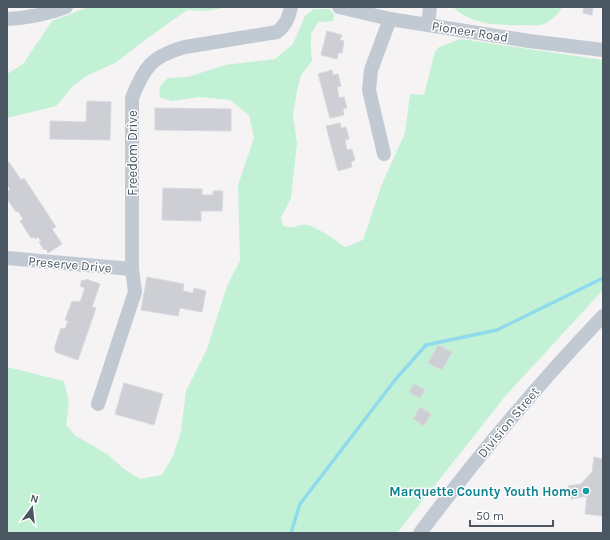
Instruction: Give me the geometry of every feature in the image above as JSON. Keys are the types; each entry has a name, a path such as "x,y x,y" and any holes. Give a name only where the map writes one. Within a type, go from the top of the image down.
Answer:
{"street":[{"path":"7,19 59,10 66,7"},
{"name":"Freedom Drive","path":"98,404 135,292 132,269 132,98 140,78 151,64 170,51 185,47 278,32 287,21 291,7"},
{"name":"Pioneer Road","path":"339,7 428,25 529,41 603,50"},
{"path":"428,25 430,7"},
{"path":"384,154 369,90 371,70 390,18"},
{"name":"Preserve Drive","path":"7,258 132,269"},
{"name":"Division Street","path":"420,533 460,480 515,412 568,353 603,317"}],"green space":[{"path":"89,7 227,7 207,11 187,10 115,63 88,75 73,86 56,106 7,118 7,74 23,64 52,21"},
{"path":"453,7 562,7 551,20 541,25 507,25 487,23 469,18"},
{"path":"314,9 329,9 334,14 333,21 318,22 311,34 312,61 301,75 297,91 293,114 297,144 291,198 281,218 283,226 311,226 327,234 345,247 363,240 382,184 405,133 410,94 424,95 435,52 439,47 461,39 603,60 603,290 507,394 397,533 7,533 7,367 63,381 67,393 68,403 66,425 76,436 107,454 124,469 140,479 162,475 173,456 181,432 186,391 207,349 227,286 240,261 238,185 254,138 249,115 230,100 200,97 172,101 159,97 160,86 168,78 188,77 225,65 275,59 293,44 305,16"}],"building":[{"path":"584,7 593,7 592,15 583,13"},
{"path":"327,31 342,35 340,40 344,41 342,53 338,53 337,59 321,55"},
{"path":"332,70 333,75 338,74 341,86 337,87 339,98 344,97 347,108 343,109 344,115 330,118 318,74"},
{"path":"87,101 111,102 110,140 50,139 50,121 86,122"},
{"path":"155,108 231,109 231,131 155,130"},
{"path":"340,123 341,128 346,127 349,139 345,140 347,150 352,149 355,160 351,162 352,167 338,171 326,126"},
{"path":"9,162 21,180 24,178 56,227 52,229 62,244 48,253 39,242 41,241 38,237 35,239 34,237 31,238 20,221 23,219 7,199 7,194 9,193 8,191 10,189 7,184 7,163"},
{"path":"163,188 202,189 202,195 213,195 213,191 223,191 222,211 201,211 201,221 162,220"},
{"path":"147,277 184,284 183,291 193,293 194,288 206,291 202,312 180,308 178,316 141,310"},
{"path":"86,279 100,284 92,307 96,308 78,360 55,352 56,349 54,349 61,328 65,329 68,321 65,320 72,301 80,302 85,288 80,286 82,280 85,281"},
{"path":"438,345 452,352 442,370 428,363"},
{"path":"124,383 163,394 154,425 115,414"},
{"path":"414,384 425,390 420,398 409,392"},
{"path":"420,407 431,414 424,426 413,419"},
{"name":"Marquette County Youth Home","path":"594,457 603,459 603,516 585,514 587,496 571,499 568,486 581,484 592,472"}],"waterway":[{"path":"291,533 300,504 395,380 426,345 497,330 603,278"}],"place":[{"name":"Marquette County Youth Home","path":"586,491"}]}
